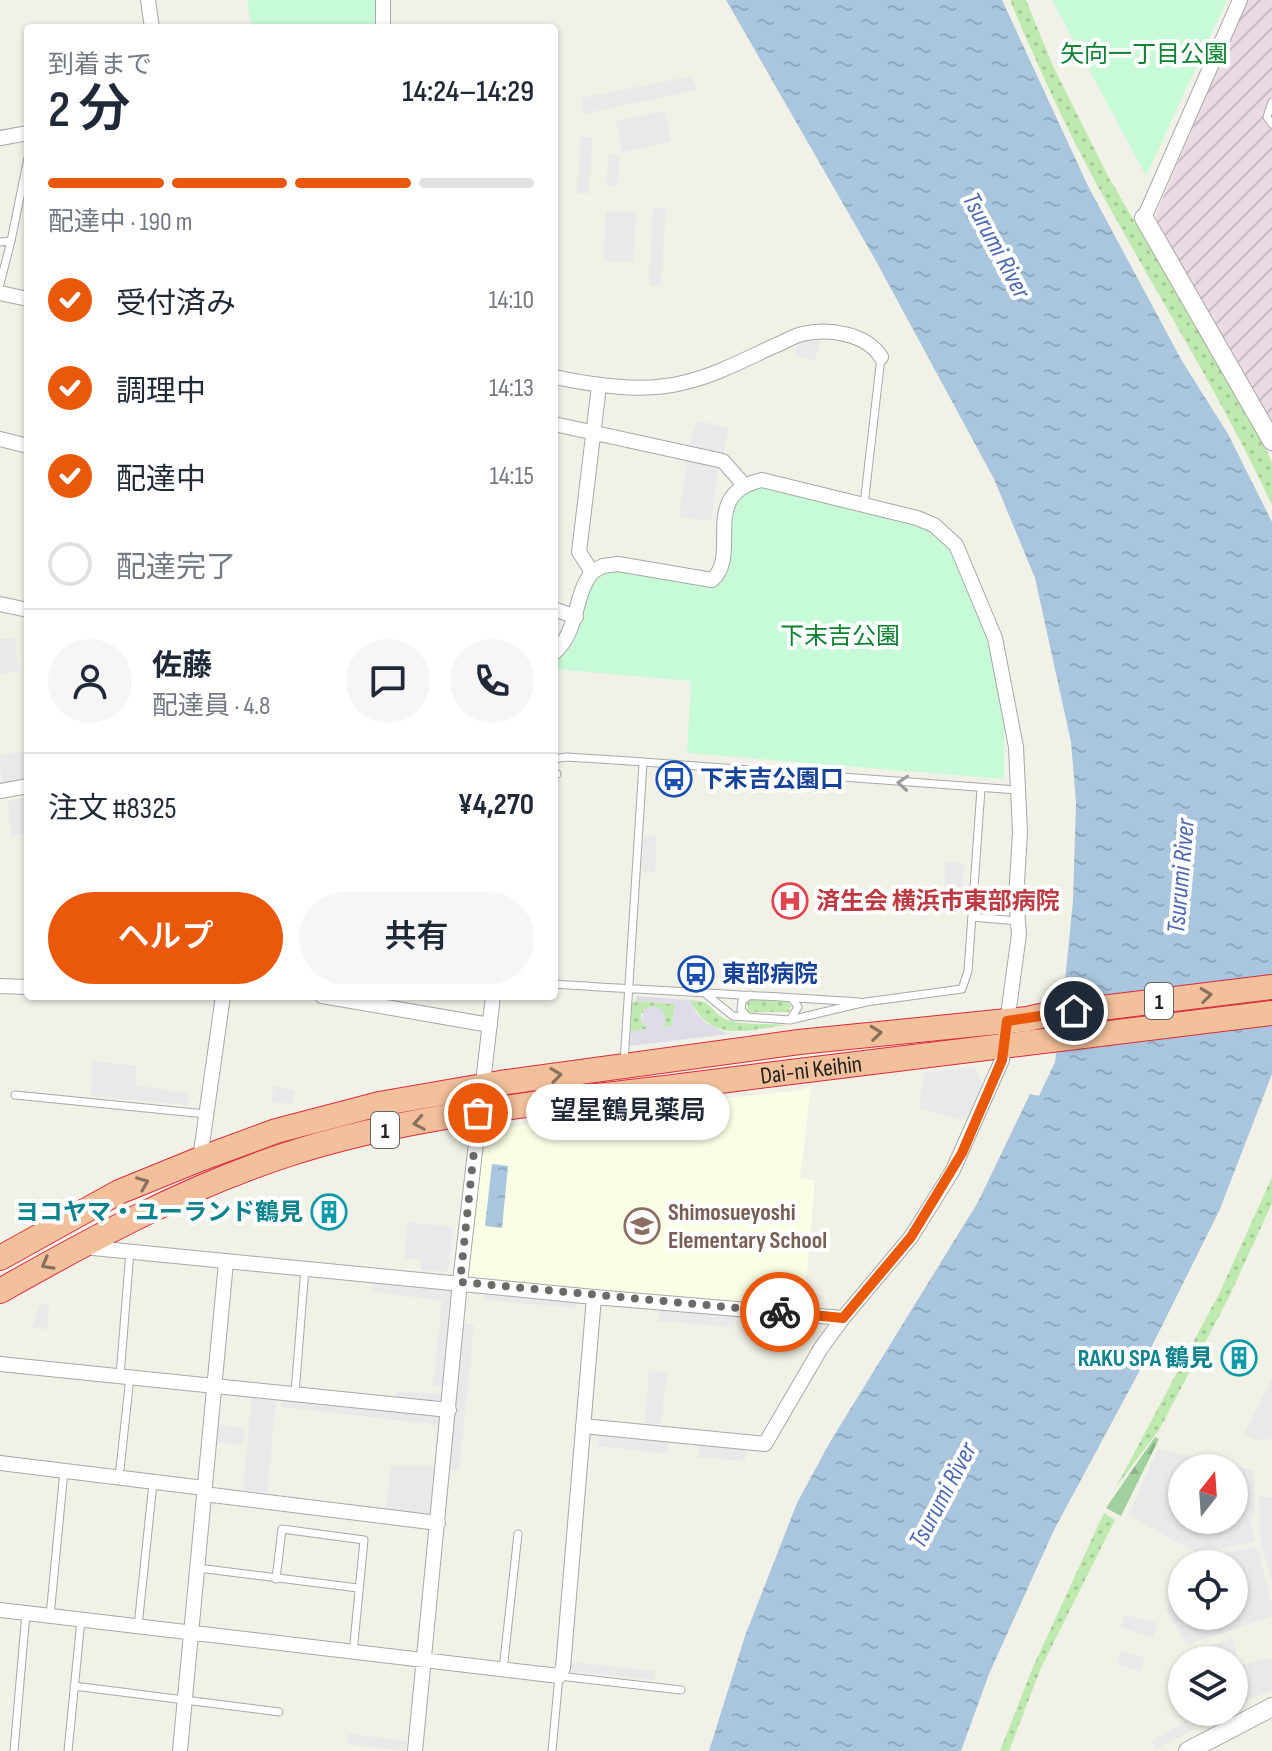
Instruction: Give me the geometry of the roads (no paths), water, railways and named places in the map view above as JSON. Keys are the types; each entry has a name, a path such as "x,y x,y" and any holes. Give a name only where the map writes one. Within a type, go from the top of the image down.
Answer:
{"highway":[{"name":"Dai-ni Keihin","path":"0,1291 79,1246 197,1187 288,1154 383,1130 1006,1032 1045,1015 1272,987"},
{"name":"Dai-ni Keihin","path":"0,1258 119,1192 200,1159 276,1131 379,1104 624,1065 814,1040 1006,1032 1052,1040 1272,1013"}],"street":[{"path":"148,0 151,24"},
{"path":"383,0 383,24"},
{"path":"1240,0 1144,218 1272,441"},
{"path":"0,138 24,134"},
{"path":"0,293 24,298"},
{"path":"558,378 599,386 680,384 720,371 802,334 827,332 856,337 881,357"},
{"path":"592,572 579,552 599,386"},
{"path":"558,425 723,461 745,486"},
{"path":"0,439 24,445"},
{"path":"558,648 570,634 582,590 592,572 603,566 618,564 712,580 721,567 728,504 745,486 762,480 934,525 956,545 995,638 1010,706 1019,790 1016,899 1019,934 1002,1060 953,1170 911,1237 843,1318 807,1371 765,1444 583,1426"},
{"path":"0,604 24,609"},
{"path":"558,610 576,617"},
{"path":"0,791 24,787"},
{"path":"0,986 24,987"},
{"path":"200,1159 222,1000"},
{"path":"345,1000 490,1025"},
{"path":"415,1751 460,1282 493,1000"},
{"path":"79,1246 594,1297 843,1318"},
{"path":"180,1751 226,1262"},
{"path":"0,1610 559,1676 563,1668 594,1297"},
{"path":"0,1364 449,1410"},
{"path":"0,1463 438,1523"},
{"path":"1188,1751 1272,1707"}],"lane":[{"path":"1272,102 1267,117 1272,124"},
{"path":"0,284 24,182"},
{"path":"0,242 11,241"},
{"path":"864,505 881,357"},
{"path":"558,758 1019,790"},
{"path":"624,1065 643,763"},
{"path":"707,995 727,1013 790,1020 866,1002 962,989 966,982 981,789"},
{"path":"963,877 975,878"},
{"path":"972,917 1018,921"},
{"path":"558,984 866,1002"},
{"path":"748,1017 741,1005 745,997 752,994"},
{"path":"790,997 798,1007 790,1020"},
{"path":"15,1095 208,1114"},
{"path":"119,1478 130,1251"},
{"path":"295,1394 305,1268"},
{"path":"50,1616 64,1471"},
{"path":"138,1626 153,1483"},
{"path":"276,1579 282,1529 364,1540 353,1653"},
{"path":"503,1670 518,1534"},
{"path":"198,1568 358,1588"},
{"path":"14,1751 26,1613"},
{"path":"68,1751 81,1620"},
{"path":"552,1751 559,1676 681,1690"},
{"path":"74,1686 279,1712"}],"water":[{"name":"Tsurumi River","path":"726,0 1002,0 1088,186 1182,361 1228,434 1272,522 1272,1074 1220,1209 1140,1370 1054,1530 989,1674 961,1751 709,1751 745,1636 797,1503 830,1442 978,1202 1030,1094 1039,1096 1055,1062 1073,901 1076,802 1071,742 1035,578 994,479 876,261"},
{"path":"492,1164 508,1166 502,1228 485,1226"}],"place":[{"name":"下末吉公園口","path":"674,779"},
{"name":"済生会 横浜市東部病院","path":"790,901"},
{"name":"東部病院","path":"696,974"},
{"name":"望星鶴見薬局","path":"478,1113"},
{"name":"ヨコヤマ・ユーランド鶴見","path":"329,1212"},
{"name":"Shimosueyoshi Elementary School","path":"642,1226"},
{"name":"RAKU SPA 鶴見","path":"1239,1358"}],"park label":[{"name":"矢向一丁目公園","path":"1144,54"},
{"name":"下末吉公園","path":"840,636"}]}
